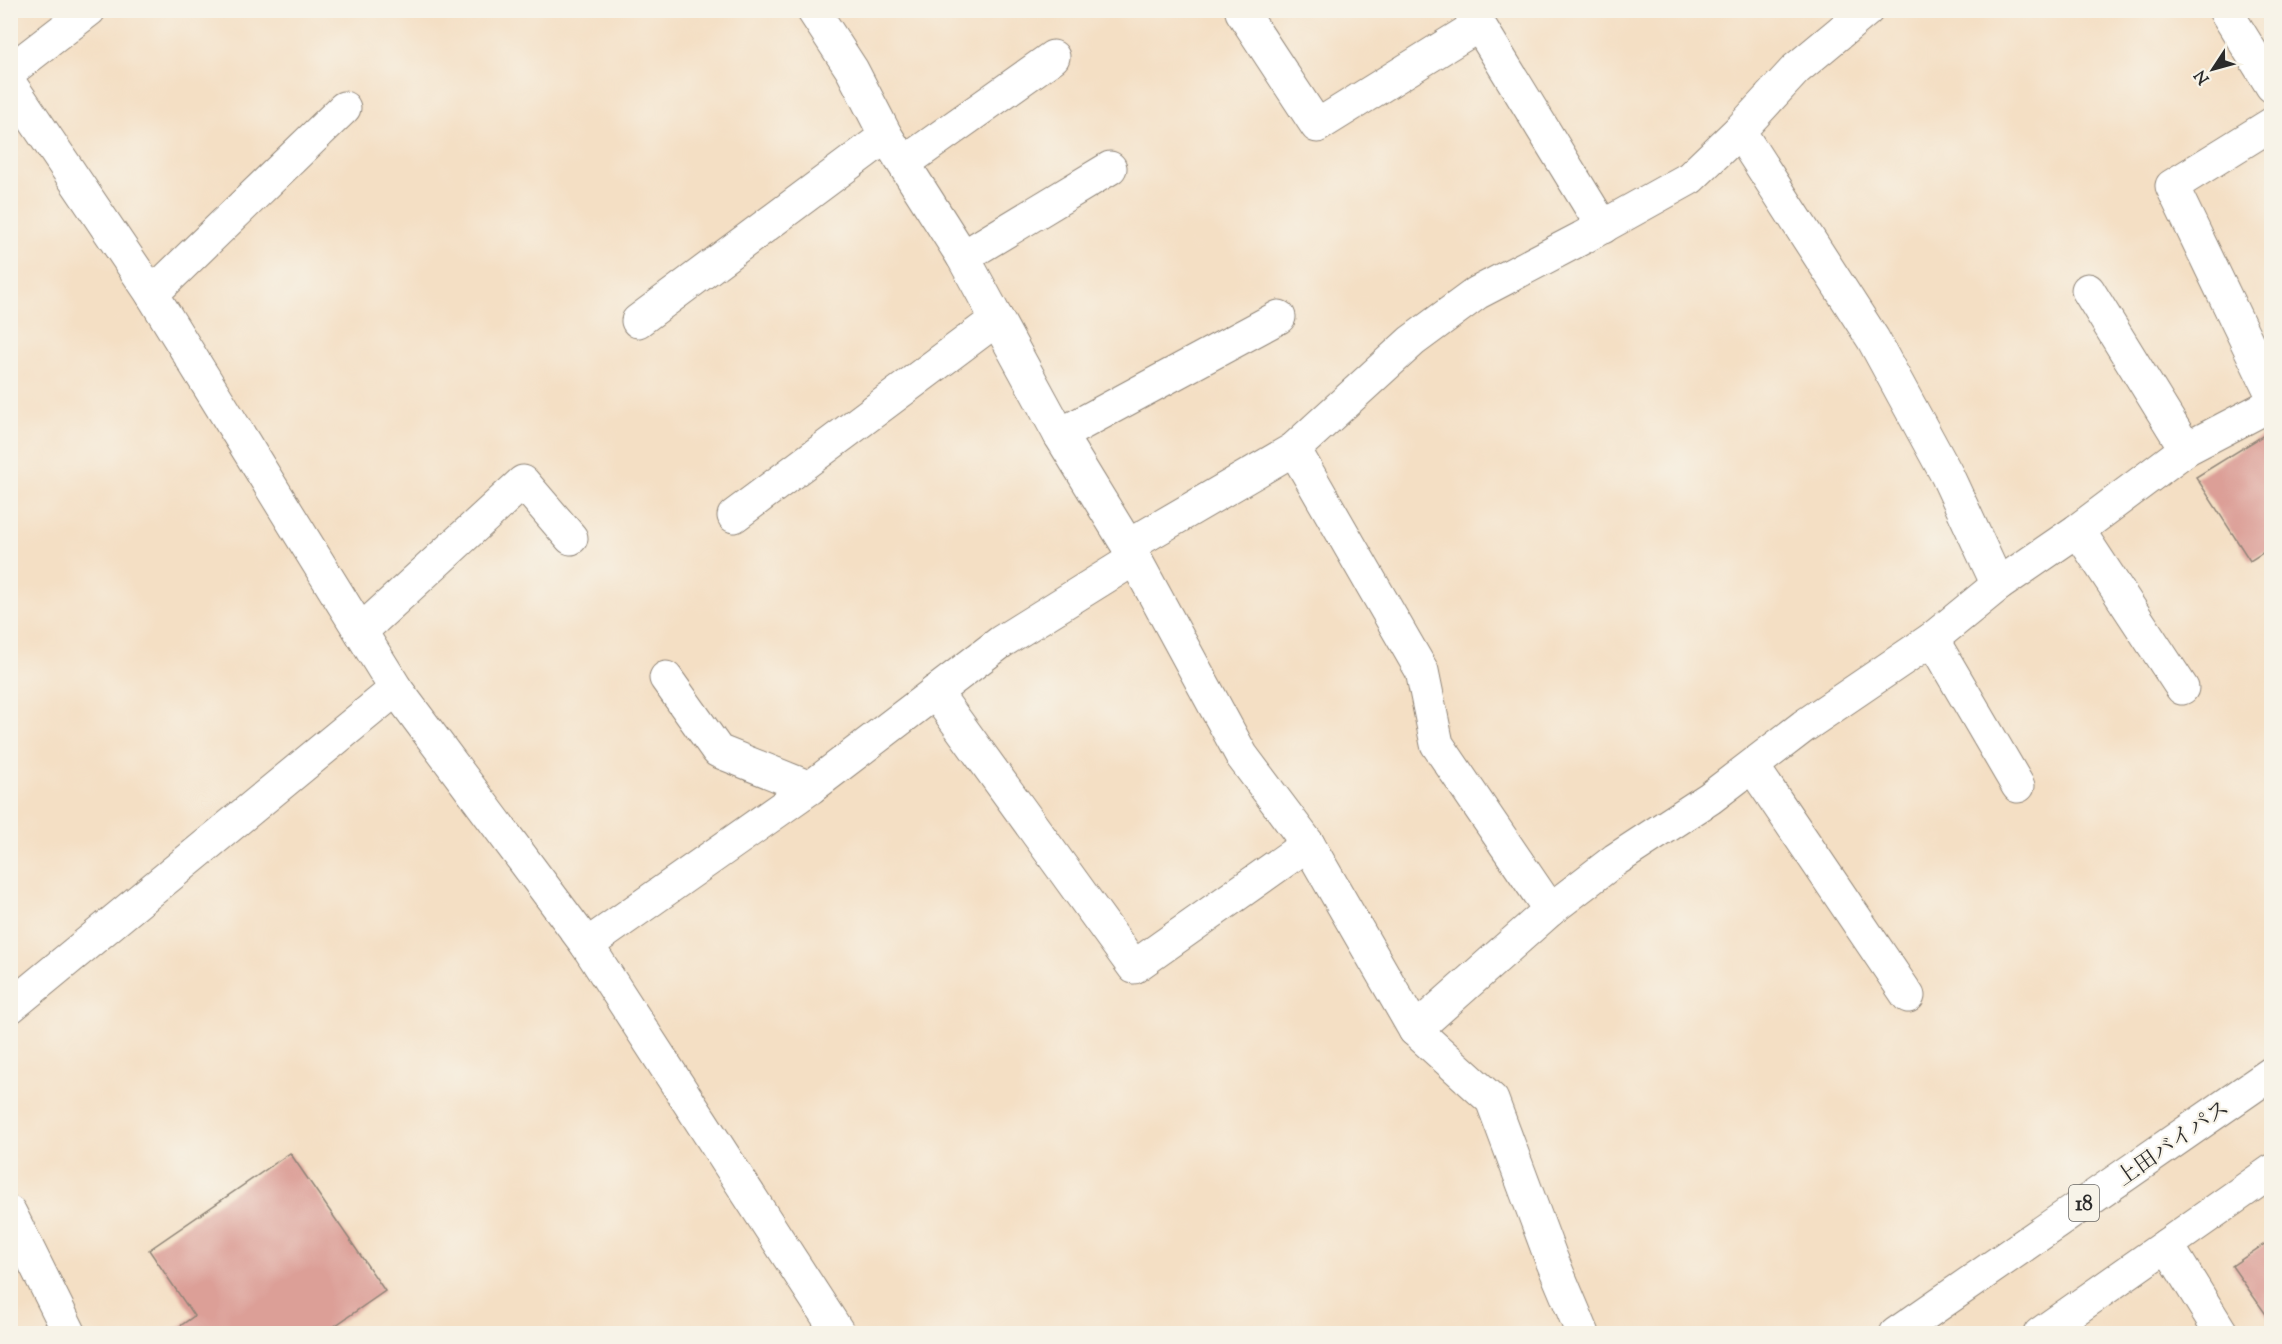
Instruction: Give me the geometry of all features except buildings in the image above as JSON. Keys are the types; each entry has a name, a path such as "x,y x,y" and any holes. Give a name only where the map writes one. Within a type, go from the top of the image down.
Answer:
{"main road":[{"path":"10,71 89,10"},
{"path":"813,10 852,70 886,136 963,257 1060,435 1131,553 1242,756 1308,844 1415,1030 1492,1100 1551,1258 1583,1334"},
{"path":"587,945 810,788 1001,642 1131,553 1294,449 1412,341 1477,293 1690,178 1796,69 1867,10"},
{"path":"2225,10 2271,86"},
{"path":"1242,12 1317,126 1474,18 1603,227"},
{"path":"904,163 1053,57"},
{"path":"15,101 152,294 396,689 587,945 839,1334"},
{"path":"152,294 344,108"},
{"path":"2271,124 2172,186 2271,394"},
{"path":"1739,130 1873,339 1947,475 1998,585"},
{"path":"638,321 886,136"},
{"path":"963,257 1110,168"},
{"path":"2088,290 2186,449"},
{"path":"1060,435 1279,317"},
{"path":"734,516 998,319"},
{"path":"1415,1030 1550,910 1615,860 1710,798 1804,726 1932,639 1998,585 2078,530 2186,449 2271,404"},
{"path":"1294,449 1422,671 1437,744 1550,910"},
{"path":"361,632 523,482 571,538"},
{"path":"2078,530 2181,688"},
{"path":"1932,639 2019,786"},
{"path":"666,678 718,751 810,788"},
{"path":"10,1006 396,689"},
{"path":"935,692 1134,967 1308,844"},
{"path":"1753,767 1908,996"},
{"name":"上田バイパス","path":"1896,1334 2271,1074"},
{"path":"2040,1334 2271,1171"},
{"path":"10,1213 70,1334"},
{"path":"2167,1245 2222,1334"}]}
